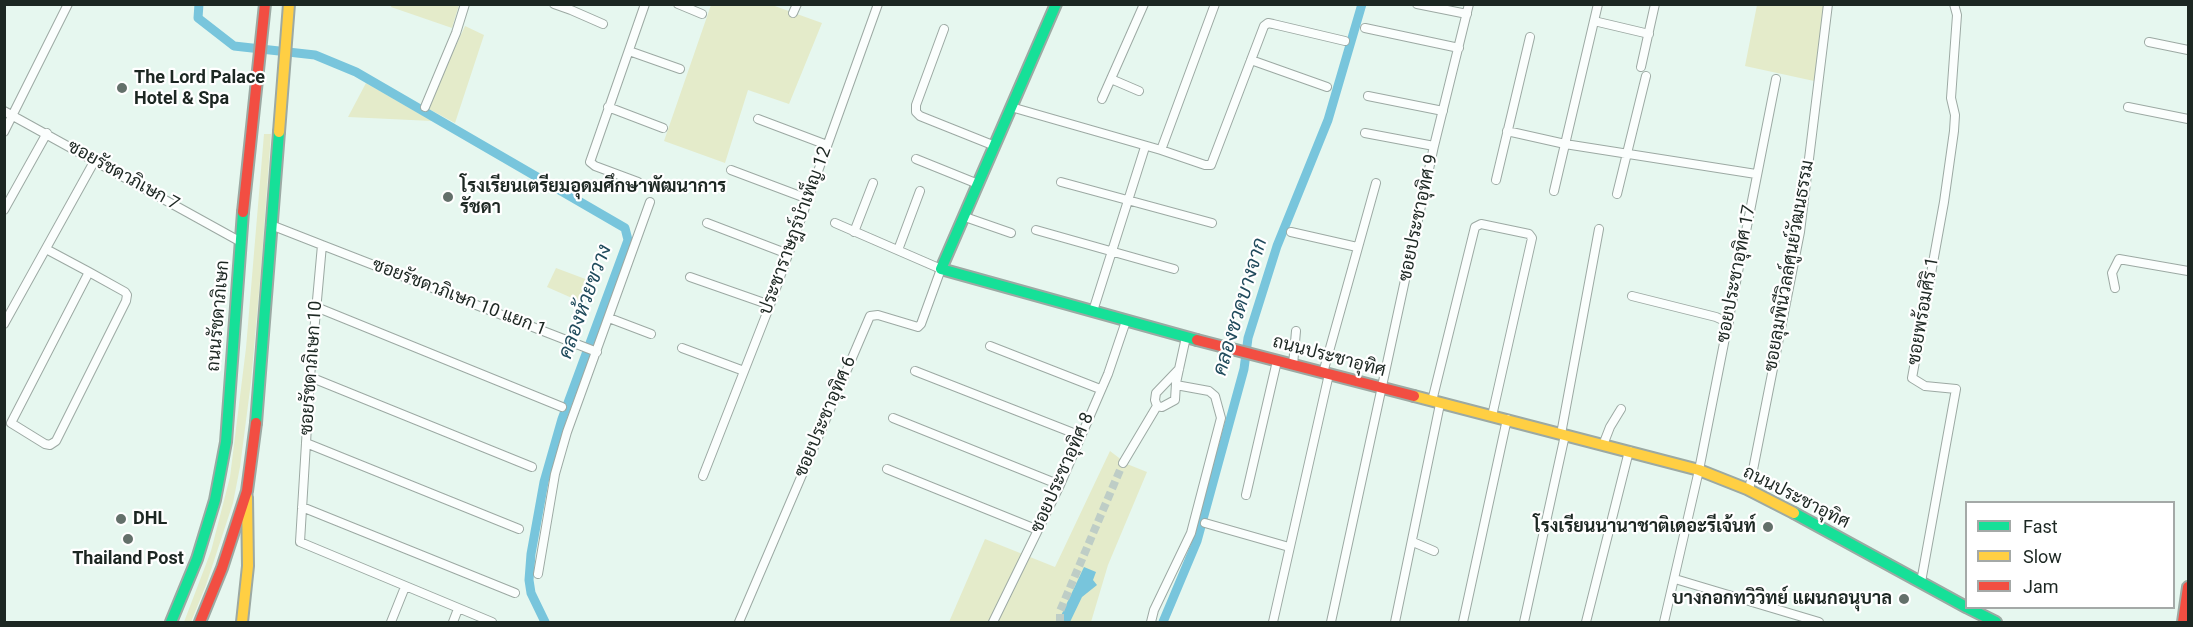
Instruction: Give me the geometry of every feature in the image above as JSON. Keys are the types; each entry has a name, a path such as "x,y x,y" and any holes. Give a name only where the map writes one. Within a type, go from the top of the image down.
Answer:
{"main road":[{"name":"ถนนรัชดาภิเษก","path":"171,622 197,559 220,474 226,442 241,242 265,4"},
{"path":"200,622 222,568 247,491 254,448 289,4"},
{"path":"941,269 1056,4"},
{"name":"ถนนประชาอุทิศ","path":"941,269 1235,350 1699,470 1749,490 1965,606"},
{"path":"242,622 248,566 247,491"},
{"path":"2183,622 2188,587"},
{"name":"ถนนประชาอุทิศ","path":"1971,609 1996,622"}],"street":[{"path":"4,132 68,4"},
{"path":"424,107 456,33 465,4"},
{"path":"554,4 603,24"},
{"path":"638,182 590,162 645,4"},
{"path":"678,4 702,14"},
{"path":"793,13 797,4"},
{"name":"ประชาราษฎร์บำเพ็ญ 12","path":"703,476 770,305 878,4"},
{"path":"1102,99 1144,4"},
{"path":"1161,150 1215,4"},
{"path":"1417,4 1467,14"},
{"name":"ซอยประชาอุทิศ 9","path":"1331,622 1434,146 1469,4"},
{"path":"1554,191 1598,4"},
{"path":"1641,67 1655,4"},
{"name":"ซอยลุมพินีวิลล์ศูนย์วัฒนธรรม","path":"1749,490 1800,232 1828,4"},
{"name":"ซอยพร้อมศิริ 1","path":"1921,582 1956,389 1925,386 1912,378 1944,202 1954,130 1955,115 1951,98 1957,15 1954,4"},
{"path":"1594,21 1649,34"},
{"path":"1011,107 1211,165 1264,26 1268,23 1345,40"},
{"path":"1365,28 1459,48"},
{"path":"944,29 916,105 916,112 920,116 995,146"},
{"path":"1496,180 1530,37"},
{"path":"2149,42 2188,50"},
{"path":"629,51 680,69"},
{"path":"1251,60 1327,87"},
{"path":"1617,194 1646,76"},
{"path":"1111,79 1139,91"},
{"name":"ซอยประชาอุทิศ 17","path":"1664,622 1699,470 1776,79"},
{"path":"1368,96 1443,111"},
{"path":"608,106 663,128"},
{"path":"2128,107 2188,119"},
{"name":"ซอยรัชดาภิเษก 7","path":"4,111 241,242"},
{"path":"758,119 827,145"},
{"path":"1508,131 1565,144 1756,174"},
{"path":"4,210 47,133"},
{"path":"1365,133 1434,146"},
{"path":"1093,311 1145,147"},
{"path":"916,159 978,184"},
{"path":"4,324 95,160"},
{"path":"731,170 808,199"},
{"path":"1061,182 1212,222"},
{"path":"855,232 873,183"},
{"path":"1273,622 1326,374 1357,247 1376,183"},
{"path":"898,250 920,191"},
{"path":"538,574 553,478 567,432 650,202"},
{"path":"965,217 1011,233"},
{"path":"707,223 788,254"},
{"path":"835,224 941,269"},
{"path":"1395,622 1413,542 1436,402 1475,227 1481,224 1529,234 1532,238 1492,416"},
{"path":"271,225 322,245"},
{"path":"1524,622 1563,435 1599,229"},
{"path":"1036,230 1174,268"},
{"path":"1291,232 1357,247"},
{"name":"ซอยรัชดาภิเษก 10","path":"322,245 310,377 300,535 302,544 405,587"},
{"name":"ซอยรัชดาภิเษก 10 แยก 1","path":"322,245 596,352"},
{"path":"46,249 89,272 125,292 127,295 56,441 50,445 11,423 89,272"},
{"path":"2115,288 2112,273 2119,259 2188,271"},
{"name":"ซอยประชาอุทิศ 6","path":"739,622 870,316 878,315 918,327 941,269"},
{"path":"690,277 770,305"},
{"path":"1632,296 1716,317 1729,323"},
{"path":"316,307 562,406"},
{"path":"609,318 651,334"},
{"name":"ซอยประชาอุทิศ 8","path":"993,622 1060,485 1126,321"},
{"path":"1293,365 1296,331"},
{"path":"1157,406 1162,407 1174,400 1186,337"},
{"path":"990,346 1100,389"},
{"path":"682,348 744,371"},
{"path":"1246,495 1277,361"},
{"path":"1123,463 1157,406 1156,393 1179,369"},
{"path":"915,371 1081,436"},
{"path":"310,377 532,467"},
{"path":"1151,622 1154,610 1191,533 1221,418 1215,396 1209,391 1176,386"},
{"path":"1603,445 1610,427 1622,409"},
{"path":"893,418 1060,485"},
{"path":"1463,622 1507,419"},
{"path":"306,443 519,529"},
{"path":"1586,622 1629,451"},
{"path":"887,469 1038,530"},
{"path":"302,507 515,593"},
{"path":"1205,523 1289,547"},
{"path":"1413,542 1434,551"},
{"path":"1675,579 1819,622"},
{"path":"391,622 405,587 492,622"},
{"path":"453,622 458,609"}],"green space":[{"path":"392,4 459,5 452,28 391,7"},
{"path":"711,5 772,5 822,23 789,104 748,90 725,163 664,141"},
{"path":"1757,5 1824,5 1814,81 1745,66"},
{"path":"465,26 484,35 455,123 427,108"},
{"path":"366,83 432,121 348,117"},
{"path":"264,134 271,134 251,382 240,467 233,503 206,585 191,622 184,622 211,551 230,477 246,348"},
{"path":"556,268 588,280 581,302 547,287"},
{"path":"1110,451 1127,464 1147,472 1108,565 1091,622 949,622 985,539 1055,567"}],"water":[{"path":"1084,567 1096,572 1093,580 1097,585 1082,597 1070,622 1058,622"}],"waterway":[{"name":"คลองห้วยขวาง","path":"199,4 198,18 234,46 315,55 356,72 625,228 628,240 562,419 544,482 531,554 529,580 531,593 545,622"},
{"name":"คลองชวดบางจาก","path":"1163,622 1197,541 1244,369 1248,338 1277,246 1328,120 1362,4"}],"tunnel":[{"path":"1060,622 1060,611 1123,463"}],"traffic: fast":[{"path":"1056,4 941,269 1197,340"},
{"path":"256,423 279,132"},
{"path":"171,622 197,559 215,500 226,442 243,212"},
{"path":"1794,513 1965,606"},
{"path":"1970,609 1996,622"}],"traffic: slow":[{"path":"279,132 289,4"},
{"path":"1414,396 1699,470 1747,489 1794,513"},
{"path":"242,622 248,566 247,497"}],"traffic: jam":[{"path":"243,212 265,4"},
{"path":"1197,340 1414,396"},
{"path":"200,622 222,568 247,491 256,423"},
{"path":"2183,622 2188,587"}],"place":[{"name":"The Lord Palace Hotel & Spa","path":"122,88"},
{"name":"โรงเรียนเตรียมอุดมศึกษาพัฒนาการ รัชดา","path":"448,197"},
{"name":"DHL","path":"121,519"},
{"name":"โรงเรียนนานาชาติเดอะรีเจ้นท์","path":"1768,527"},
{"name":"Thailand Post","path":"128,539"},
{"name":"บางกอกทวิวิทย์ แผนกอนุบาล","path":"1904,599"}]}
